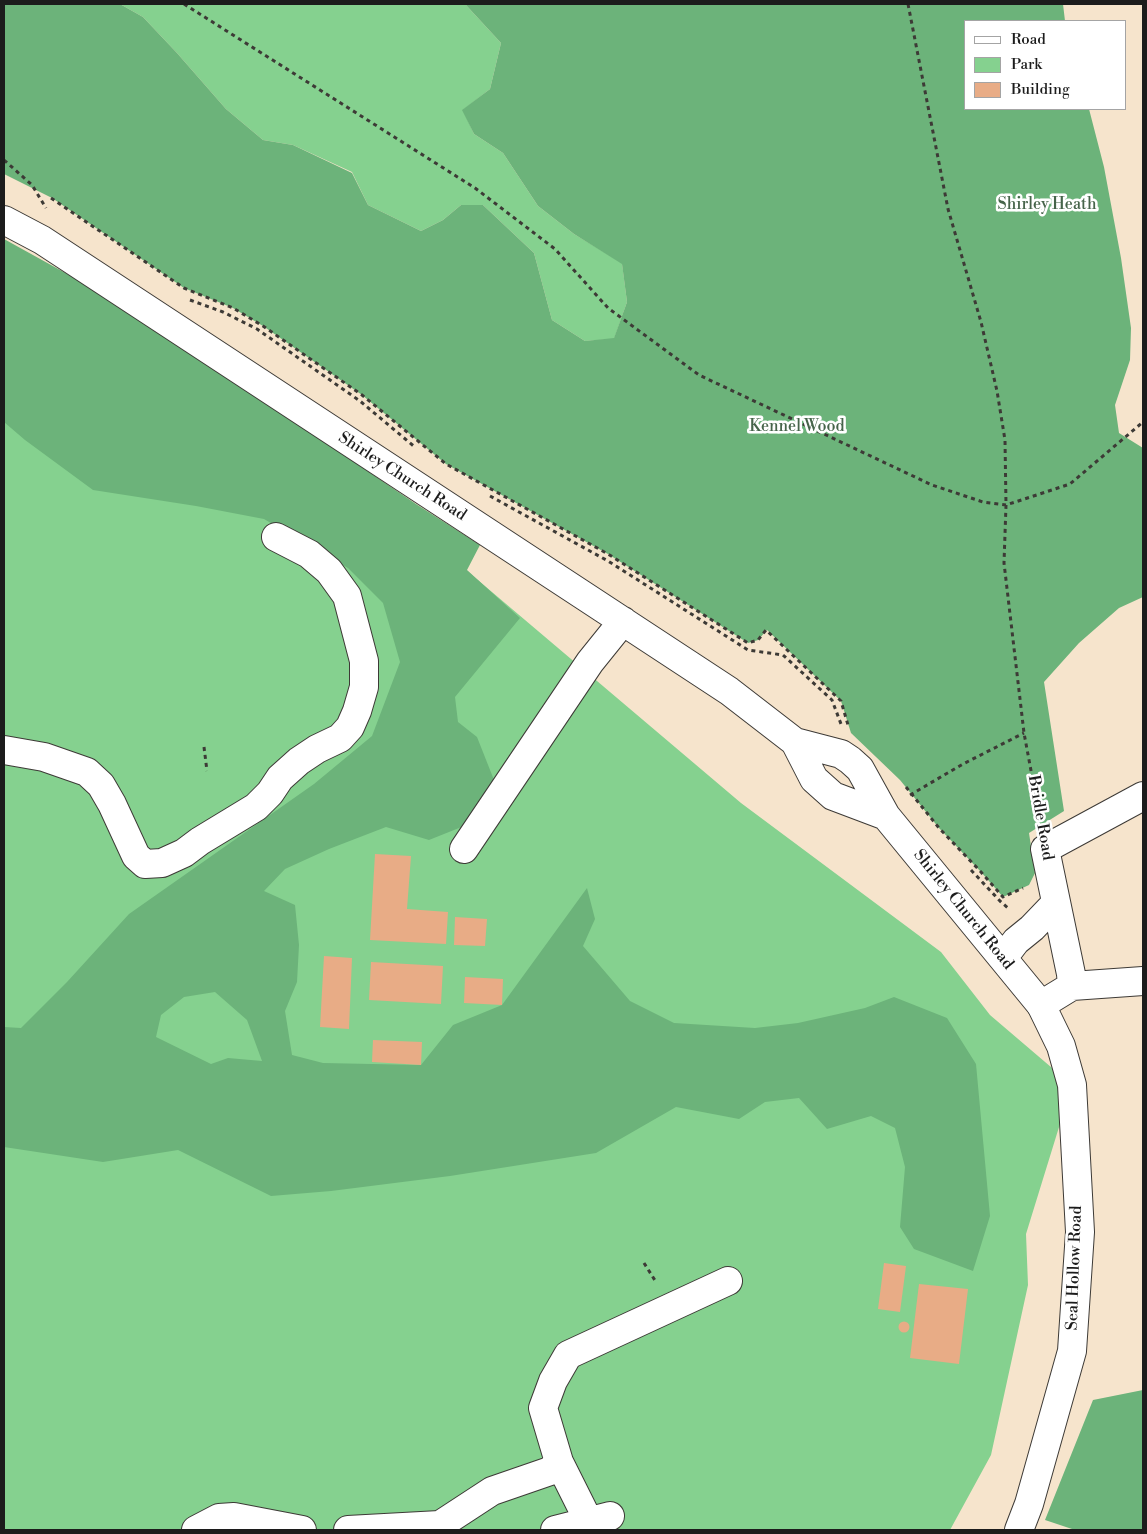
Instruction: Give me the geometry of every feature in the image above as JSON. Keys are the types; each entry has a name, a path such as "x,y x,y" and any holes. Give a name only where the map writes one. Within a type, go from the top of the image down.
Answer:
{"street":[{"name":"Shirley Church Road","path":"4,220 42,240 729,691 796,742 841,754 850,760 860,768 886,816 1041,1005"},
{"path":"4,750 44,757 69,764 87,772 101,785 136,856 146,864 162,863 184,853 207,836 256,807 270,793 280,778 299,761 340,738 350,727 364,687 364,661 347,596 329,571 310,554 276,537"},
{"path":"464,849 585,670 622,621"},
{"name":"Shirley Church Road","path":"796,742 814,779 832,796 886,816"},
{"path":"1043,837 1143,796"},
{"name":"Bridle Road","path":"1043,837 1072,986"},
{"path":"1003,958 1016,941 1032,928 1056,903"},
{"path":"1041,1005 1072,986 1143,981"},
{"name":"Seal Hollow Road","path":"1019,1530 1029,1504 1072,1351 1080,1232 1072,1085 1062,1046 1041,1005"},
{"path":"584,1523 585,1514 558,1462 543,1408 553,1381 568,1355 728,1281"},
{"path":"348,1530 440,1525 492,1491 550,1471 558,1462"},
{"path":"555,1530 610,1516"},
{"path":"196,1530 219,1518 234,1517 302,1530"}],"path":[{"path":"184,4 475,188 555,249 608,308 699,375 932,485 982,502 1006,505 1070,484 1143,422"},
{"path":"908,4 948,209 981,322 997,391 1005,440 1006,505 1004,563 1024,733 1043,837"},
{"path":"52,198 184,288 233,308 263,326 362,395 446,464 608,554 748,643 758,640 766,630 840,701 851,733"},
{"path":"908,797 963,764 1024,733"},
{"path":"204,747 206,771"},
{"path":"906,787 939,828 1003,897 1029,886"},
{"path":"644,1263 656,1282"}],"green space":[{"name":"Kennel Wood","path":"4,4 120,4 143,17 226,109 263,140 293,145 352,173 368,205 421,231 443,220 461,205 483,205 534,253 552,320 585,341 614,338 627,302 622,264 574,234 538,206 503,153 474,134 462,110 490,89 501,43 465,4 1063,4 1065,20 964,20 964,110 1089,110 1104,167 1121,258 1131,328 1130,360 1115,405 1119,433 1143,448 1143,597 1119,608 1079,643 1044,682 1064,811 1029,833 1035,873 1029,885 1003,897 939,828 900,780 851,733 841,701 767,630 758,640 748,643 608,554 446,464 362,395 263,326 233,308 184,288 52,198 4,174"},
{"path":"120,4 465,4 501,43 490,89 463,110 474,134 503,153 538,206 574,234 622,263 627,302 614,339 585,341 552,320 534,253 483,205 461,205 443,220 421,231 368,205 352,172 293,145 263,140 226,109 143,17"},
{"path":"4,239 89,286 213,366 416,504 480,545 467,570 520,618 455,697 458,722 477,737 494,780 479,820 429,840 386,827 329,849 285,869 264,891 295,905 299,945 297,982 285,1011 292,1055 323,1063 421,1065 453,1025 502,1005 587,888 595,919 583,946 630,1001 674,1023 755,1028 798,1023 865,1008 894,997 947,1018 976,1064 990,1216 973,1271 914,1249 900,1227 905,1167 895,1128 871,1116 827,1129 799,1098 765,1102 739,1119 676,1107 596,1153 450,1176 331,1191 271,1196 178,1150 103,1162 4,1147 4,1027 21,1028 67,982 129,914 314,784 372,736 400,662 383,603 348,568 264,519 93,490 25,440 4,422","holes":["215,992 247,1020 262,1061 228,1058 211,1064 156,1037 161,1015 184,997"]},
{"path":"4,288 466,570 741,803 941,952 990,1015 1072,1085 1026,1234 1028,1285 991,1455 950,1530 4,1530"},
{"path":"1143,1390 1143,1530 1075,1530 1045,1520 1093,1400"}],"building":[{"path":"375,854 411,856 407,909 448,912 446,944 370,940"},
{"path":"455,917 487,919 485,946 454,945"},
{"path":"324,956 352,958 349,1029 320,1027"},
{"path":"371,962 443,966 441,1004 369,1000"},
{"path":"465,977 503,979 502,1005 464,1003"},
{"path":"373,1040 422,1042 421,1065 372,1062"},
{"path":"884,1263 906,1266 900,1312 878,1309"},
{"path":"919,1284 968,1289 959,1364 910,1358"},
{"path":"904,1321 910,1327 904,1333 898,1327"}],"park label":[{"name":"Shirley Heath","path":"1047,205"}]}
